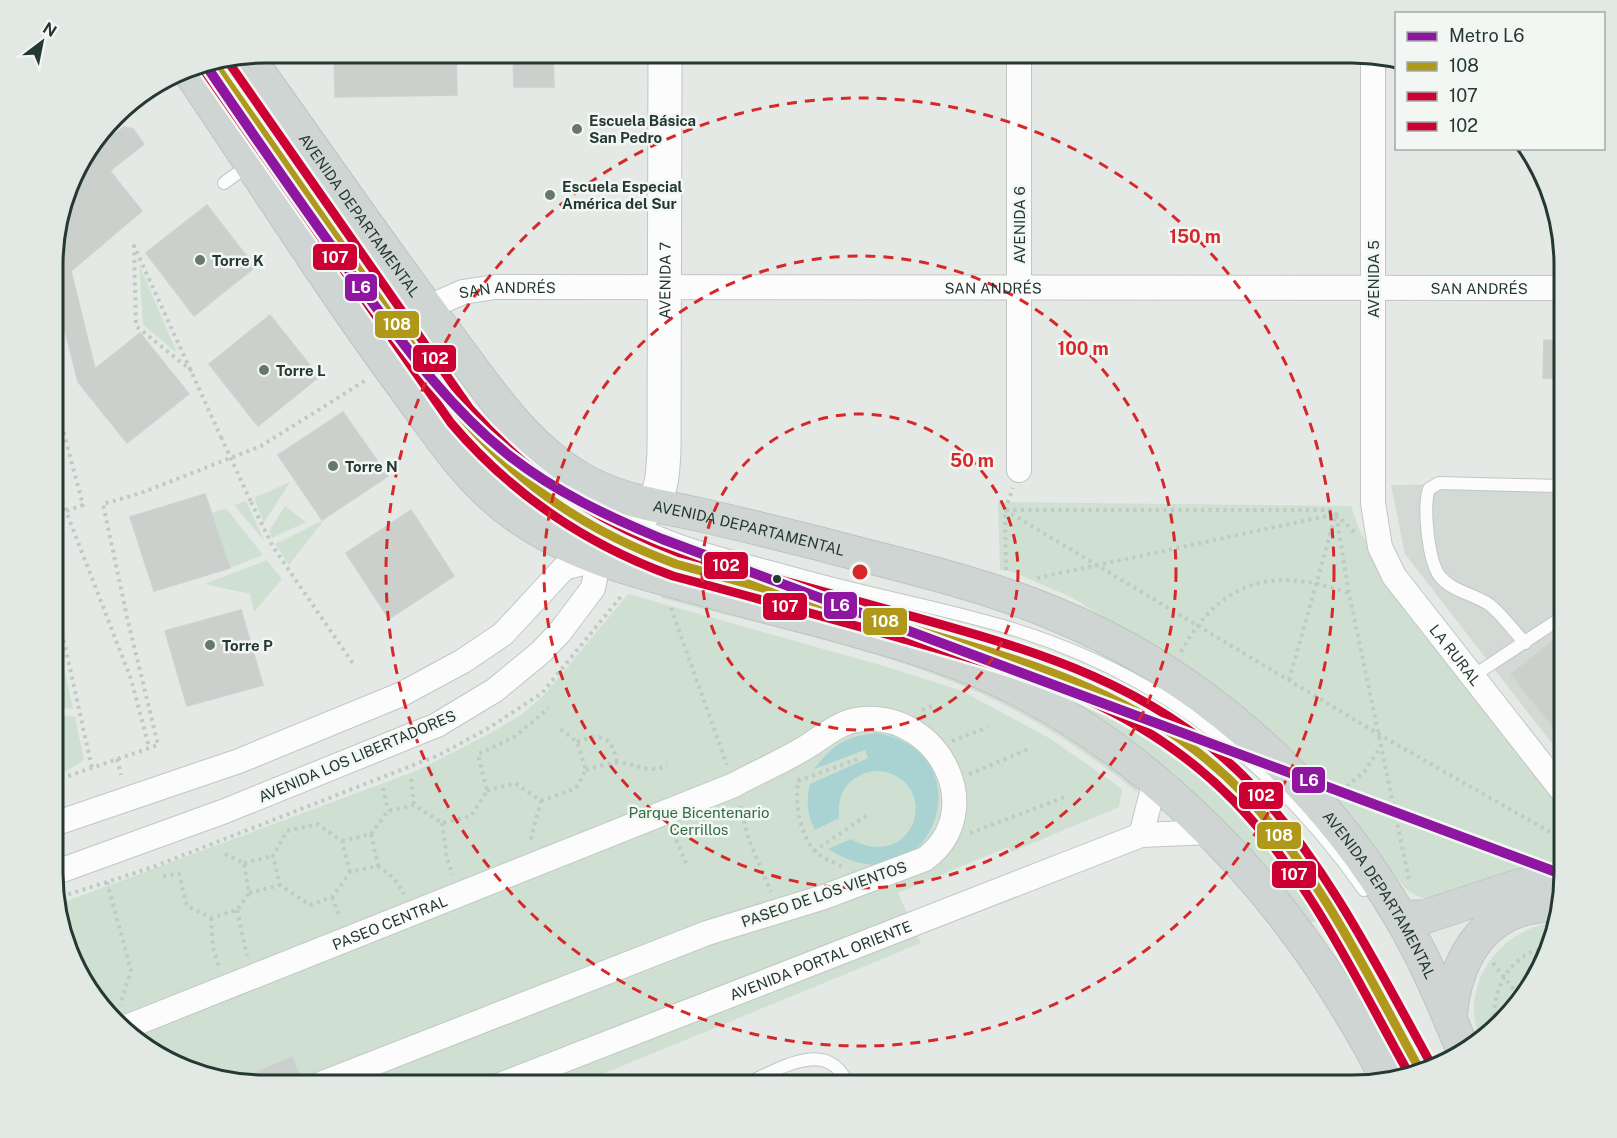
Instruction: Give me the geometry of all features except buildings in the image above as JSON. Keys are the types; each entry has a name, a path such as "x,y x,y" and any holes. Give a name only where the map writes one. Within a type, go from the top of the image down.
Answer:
{"main road":[{"name":"AVENIDA DEPARTAMENTAL","path":"252,63 427,308 519,428 554,461 602,490 625,532 858,631 927,651 997,679 1068,719 1155,781 1210,832 1290,921 1343,1000 1383,1072"},
{"name":"AVENIDA DEPARTAMENTAL","path":"193,77 367,337 470,475 494,499 552,538 625,532 759,528 975,585 1051,612 1120,645 1193,691 1272,753 1335,823 1378,881 1401,917 1434,981 1460,1043"},
{"path":"1401,917 1424,917 1518,886 1554,881"},
{"path":"1450,1019 1460,968 1468,950 1484,932 1520,910 1551,906"}],"street":[{"name":"AVENIDA 7","path":"625,532 660,489 664,452 665,63"},
{"name":"AVENIDA 6","path":"1019,63 1019,470"},
{"name":"AVENIDA 5","path":"1373,64 1373,502"},
{"name":"SAN ANDRÉS","path":"427,308 463,292 487,288 1554,288"},
{"name":"LA RURAL","path":"1373,502 1376,533 1386,562 1554,780"},
{"path":"63,821 239,761 402,694 463,661 503,634 564,568 625,532"},
{"name":"AVENIDA LOS LIBERTADORES","path":"63,870 225,811 437,725 467,709 520,671 560,632 593,588 625,532"},
{"path":"734,785 812,744 843,723 861,719 878,719 911,728 935,748 951,782 953,808 950,824 941,844"},
{"path":"327,726 323,735 326,752 332,759 342,762"},
{"path":"1141,835 1155,781"},
{"name":"PASEO CENTRAL","path":"125,1019 227,987 734,785"},
{"name":"AVENIDA PORTAL ORIENTE","path":"526,1075 1141,835 1210,832"},
{"name":"PASEO DE LOS VIENTOS","path":"344,1075 706,933 925,859 941,844"}],"lane":[{"path":"218,69 415,352 477,436 512,472 548,501 586,525 669,538 830,584 1010,629 1095,661 1130,678 1213,730 1266,773 1313,824 1369,896"},
{"path":"224,183 251,163"},
{"path":"1525,643 1491,606 1452,586 1439,575 1432,559 1425,501 1429,489 1439,483 1554,486"},
{"path":"625,532 676,564 1042,666 1102,689 1169,728 1237,786 1289,847 1328,907 1417,1064"},
{"path":"778,591 858,631"},
{"path":"1473,676 1554,623"},
{"path":"768,1075 805,1060 817,1058 837,1067 842,1075"}],"path":[{"path":"192,371 136,326 134,246 192,371 251,502 273,547 354,664"},
{"path":"63,778 158,745 103,504 141,493 261,446 370,378"},
{"path":"63,430 83,505 63,512"},
{"path":"1006,576 1005,510 1019,470"},
{"path":"63,503 131,679 149,748"},
{"path":"1005,510 1329,510 1336,514 1362,543"},
{"path":"1005,510 1380,735 1554,834"},
{"path":"1033,579 1336,514"},
{"path":"1288,680 1336,514"},
{"path":"1336,514 1349,593 1410,885"},
{"path":"1179,657 1197,626 1221,600 1245,588 1275,581 1316,581 1349,593"},
{"path":"669,604 702,690 734,785 749,840 778,910"},
{"path":"63,637 92,768"},
{"path":"487,791 478,754 514,737 549,708"},
{"path":"935,748 988,727"},
{"path":"541,801 576,788 586,770 577,742 559,728"},
{"path":"577,742 593,736 607,740 611,743 617,763"},
{"path":"812,744 798,782 796,801 801,824 814,851 856,874 873,878"},
{"path":"1339,793 1365,771 1382,746"},
{"path":"951,782 1029,749"},
{"path":"117,759 121,775"},
{"path":"798,782 858,759"},
{"path":"586,770 617,763 651,770 659,770 667,765"},
{"path":"411,779 414,805"},
{"path":"342,841 371,834 388,811 414,805 442,823 471,816 487,791 515,783 541,801"},
{"path":"383,788 388,811"},
{"path":"941,844 1065,797"},
{"path":"537,863 530,841 541,801"},
{"path":"814,851 869,814"},
{"path":"442,823 447,858 461,893"},
{"path":"350,872 342,841 317,824 287,831 273,856 280,885 310,905 332,897 350,872 378,866"},
{"path":"371,834 378,866 394,878 404,892 411,913"},
{"path":"221,852 244,863 273,856"},
{"path":"244,863 249,893"},
{"path":"164,876 179,874 187,906 211,918 237,910 249,893 280,885"},
{"path":"107,882 130,970 122,1016"},
{"path":"237,910 241,938 254,976"},
{"path":"211,918 213,947 227,987"},
{"path":"1495,1016 1494,1001 1504,975 1515,963 1529,953 1538,950"},
{"path":"1488,958 1515,991"}],"shaded area":[{"path":"1554,483 1554,746 1405,554 1391,485"}],"green space":[{"path":"139,264 177,353 143,325"},
{"path":"290,482 264,523 254,498"},
{"path":"246,501 265,542 234,505"},
{"path":"998,502 1351,506 1361,534 1554,798 1554,863 1516,869 1429,898 1421,898 1406,889 1326,788 1289,748 1238,703 1071,597 1010,571 1000,570"},
{"path":"285,506 306,522 272,538 269,531"},
{"path":"226,508 263,555 230,568 212,513"},
{"path":"324,520 289,565 275,544"},
{"path":"267,560 282,579 254,612 250,594 204,584"},
{"path":"664,591 917,661 1031,710 1131,778 1138,793 1035,721 968,688 894,660 661,598"},
{"name":"Parque Bicentenario Cerrillos","path":"628,594 884,666 962,691 1051,739 1122,789 1119,807 1012,852 1008,847 898,893 921,943 600,1075 252,1075 226,1071 200,1064 153,1041 122,1016 90,974 78,950 65,902 416,771 487,735 522,714 545,694"},
{"path":"979,654 1049,677 1090,695 1126,714 1193,761 1252,818 1278,849 1323,918 1309,924"},
{"path":"63,664 73,709 63,708"},
{"path":"63,715 75,717 84,760 63,773"},
{"path":"1547,924 1527,974 1495,1016 1478,1031 1474,1016 1475,997 1480,978 1490,961 1503,946 1519,934"}],"water":[{"path":"876,733 911,746 932,768 939,795 934,823 919,846 895,861 864,864 828,849 851,839 872,847 890,845 904,837 912,824 916,809 913,794 903,781 883,771 869,772 859,776 842,793 839,818 815,830 810,818 808,796 810,784 868,758 865,750 814,769 828,753 840,743"}],"metro line":[{"name":"L6","path":"210,71 341,260 430,377 489,439 528,470 565,493 662,539 1554,871"}],"transit line":[{"name":"102","path":"231,66 470,409 516,456 592,511 619,526 680,553 955,628 1048,658 1135,696 1176,721 1215,750 1252,785 1305,849 1350,919 1428,1059"},
{"name":"108","path":"218,69 461,416 484,442 533,486 585,522 676,564 995,653 1084,686 1127,706 1167,730 1206,759 1243,793 1295,856 1340,925 1417,1064"},
{"name":"107","path":"206,72 451,423 474,449 525,495 580,533 610,549 673,576 947,651 1036,679 1119,715 1158,738 1196,766 1233,800 1285,862 1330,930 1405,1067"}],"place":[{"name":"Escuela Básica San Pedro","path":"577,129"},
{"name":"Escuela Especial América del Sur","path":"550,195"},
{"name":"Torre K","path":"200,260"},
{"name":"Torre L","path":"264,370"},
{"name":"Torre N","path":"333,466"},
{"name":"Torre P","path":"210,645"}]}
